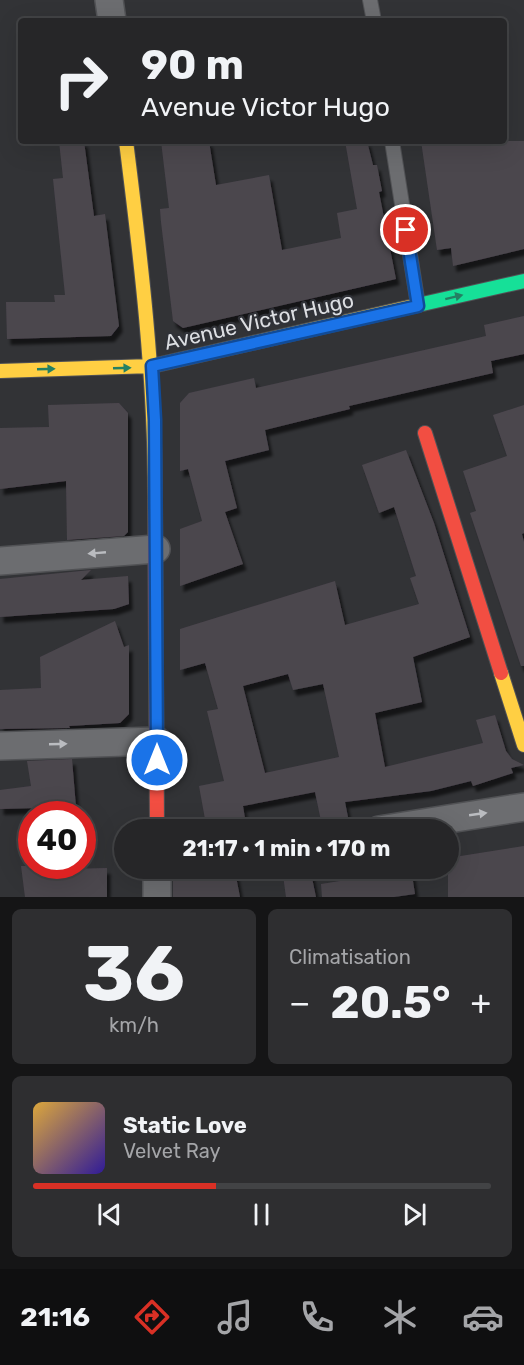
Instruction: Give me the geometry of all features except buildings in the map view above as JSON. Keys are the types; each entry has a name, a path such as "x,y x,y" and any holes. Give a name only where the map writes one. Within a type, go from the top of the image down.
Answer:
{"street":[{"path":"109,0 112,18"},
{"path":"126,144 152,366 155,420 157,819"},
{"name":"Avenue Victor Hugo","path":"0,371 152,366 524,281"},
{"path":"425,433 524,745"},
{"path":"0,561 156,549"},
{"path":"0,746 157,741"},
{"path":"448,819 524,807"},
{"path":"157,879 157,897"}],"lane":[{"path":"370,0 373,18"},
{"path":"392,144 418,306"}],"traffic: fast":[{"path":"418,305 524,281"}],"traffic: slow":[{"path":"126,144 150,363 155,497"},
{"path":"0,371 152,366 418,305"},
{"path":"501,673 524,745"}],"traffic: jam":[{"path":"425,433 501,673"},
{"path":"155,497 157,819"}],"route":[{"path":"157,760 155,420 152,366 187,360 418,306 406,230"}]}
